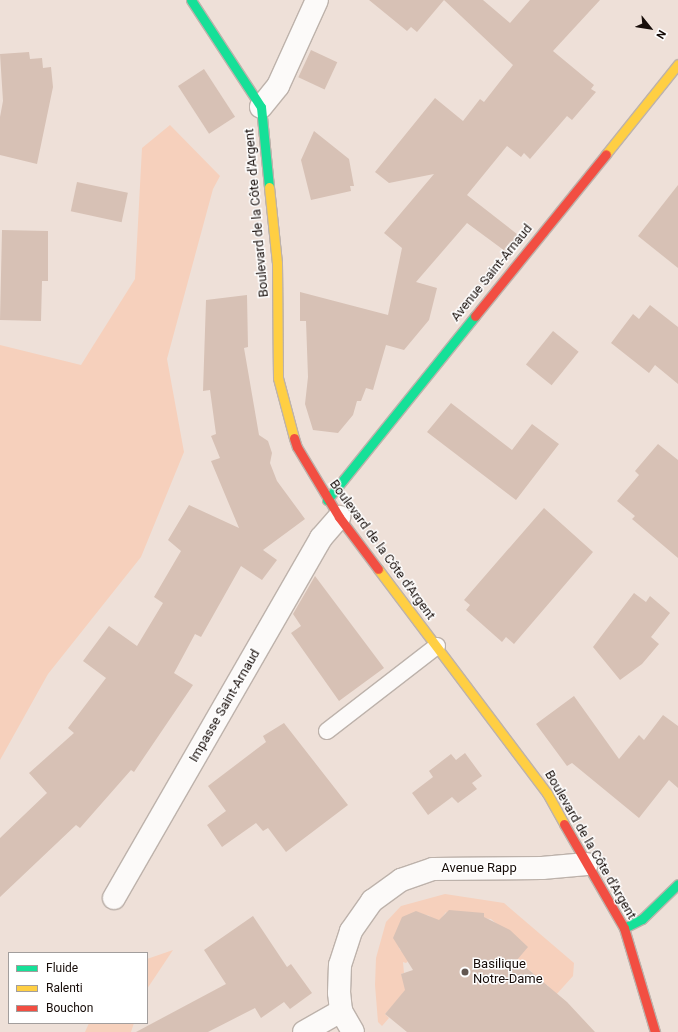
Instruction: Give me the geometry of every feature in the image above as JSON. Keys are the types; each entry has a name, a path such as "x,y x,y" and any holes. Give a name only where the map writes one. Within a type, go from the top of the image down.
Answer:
{"main road":[{"name":"Boulevard de la Côte d'Argent","path":"191,0 261,107 277,263 278,378 297,447 333,509 547,793 624,928 655,1032"},
{"name":"Avenue Saint-Arnaud","path":"333,509 678,64"},
{"path":"624,928 642,918 678,884"}],"street":[{"path":"261,107 278,86 317,0"},
{"name":"Impasse Saint-Arnaud","path":"114,898 321,538 333,509"},
{"name":"Avenue Rapp","path":"353,1032 342,1011 339,993 340,965 351,931 372,902 402,880 433,869 535,868 587,864"},
{"path":"304,1032 342,1011"}],"lane":[{"path":"327,731 437,646"}],"shaded area":[{"path":"170,125 220,176 213,189 167,359 184,452 141,557 48,674 0,760 0,345 81,365 135,279 142,148"},
{"path":"445,894 504,903 574,963 573,976 555,996 548,990 550,988 547,985 544,988 531,971 514,962 525,950 524,948 491,919 448,915 446,912 438,923 429,920 430,916 426,915 399,948 401,951 404,949 409,960 406,963 403,962 404,973 401,974 411,986 385,1014 389,1018 382,1026 378,1022 375,985 376,958 386,922 401,906"},
{"path":"173,950 148,988 148,959"},
{"path":"89,1024 134,1024 131,1032 85,1032"}],"building":[{"path":"369,0 444,0 417,32 411,27 407,31"},
{"path":"444,0 483,0 510,23 530,0 600,0 553,51 594,85 591,89 596,92 572,120 567,116 530,159 524,153 521,157 507,146 467,195 522,238 509,254 467,223 416,282 437,288 429,320 404,350 386,345 373,390 366,388 361,401 357,401 353,415 338,433 313,430 305,404 308,377 306,321 300,321 300,292 388,315 402,248 384,233 434,174 389,183 375,172 435,98 463,121 480,99 484,102 513,65"},
{"path":"311,50 337,62 325,89 298,77"},
{"path":"29,52 30,59 42,58 43,68 51,67 53,87 37,164 0,155 0,117 3,101 0,54"},
{"path":"204,69 235,117 209,134 178,86"},
{"path":"314,131 349,159 354,186 350,186 351,191 311,200 301,160"},
{"path":"77,182 128,193 122,222 71,211"},
{"path":"678,185 678,268 638,236"},
{"path":"2,230 48,231 48,281 42,281 41,321 0,320"},
{"path":"247,295 248,347 244,348 259,435 268,441 272,453 270,463 277,481 305,519 263,550 277,560 262,580 241,566 201,637 195,634 174,673 193,685 134,772 131,770 80,828 76,825 0,897 0,838 47,793 29,773 74,733 68,728 106,678 83,661 109,626 137,646 163,603 154,597 181,551 168,540 189,505 239,528 211,461 220,458 211,436 216,434 210,390 203,391 206,300"},
{"path":"650,305 678,327 678,384 655,365 649,373 611,343 633,314 639,319"},
{"path":"553,331 579,352 552,385 526,364"},
{"path":"451,403 512,450 532,424 559,444 516,500 427,432"},
{"path":"658,444 678,460 678,558 632,519 635,516 617,501 639,475 635,471"},
{"path":"544,508 593,552 514,644 506,637 502,642 466,610 470,605 464,600"},
{"path":"315,576 384,668 339,701 291,633 301,626 293,614"},
{"path":"634,593 646,602 650,596 670,613 651,637 659,644 642,664 620,680 593,647"},
{"path":"574,696 619,759 639,735 644,740 663,715 678,726 678,788 669,780 639,818 572,763 567,766 536,724"},
{"path":"284,723 348,805 286,852 268,828 263,831 256,823 222,847 207,825 226,811 208,786 266,742 263,736"},
{"path":"465,753 482,776 472,783 477,789 458,803 452,797 428,815 412,793 433,777 429,771 451,754 456,760"},
{"name":"Basilique Notre-Dame","path":"449,910 484,913 484,917 510,930 528,947 517,960 567,1002 595,1032 407,1032 385,1014 405,990 401,974 413,970 393,938 402,917 416,911 439,920"},
{"path":"253,916 287,967 291,964 312,993 290,1009 284,1002 261,1018 255,1008 208,1032 136,1032 226,984 204,950"}],"traffic: fast":[{"path":"191,0 261,107 269,187"},
{"path":"327,500 475,316"},
{"path":"624,928 642,919 678,884"}],"traffic: slow":[{"path":"606,154 678,64"},
{"path":"269,187 277,263 278,378 294,438"},
{"path":"378,569 547,793 564,824"}],"traffic: jam":[{"path":"475,316 606,154"},
{"path":"294,438 297,447 339,517 378,569"},
{"path":"564,824 624,928 655,1032"}],"place":[{"name":"Basilique Notre-Dame","path":"465,972"}]}
